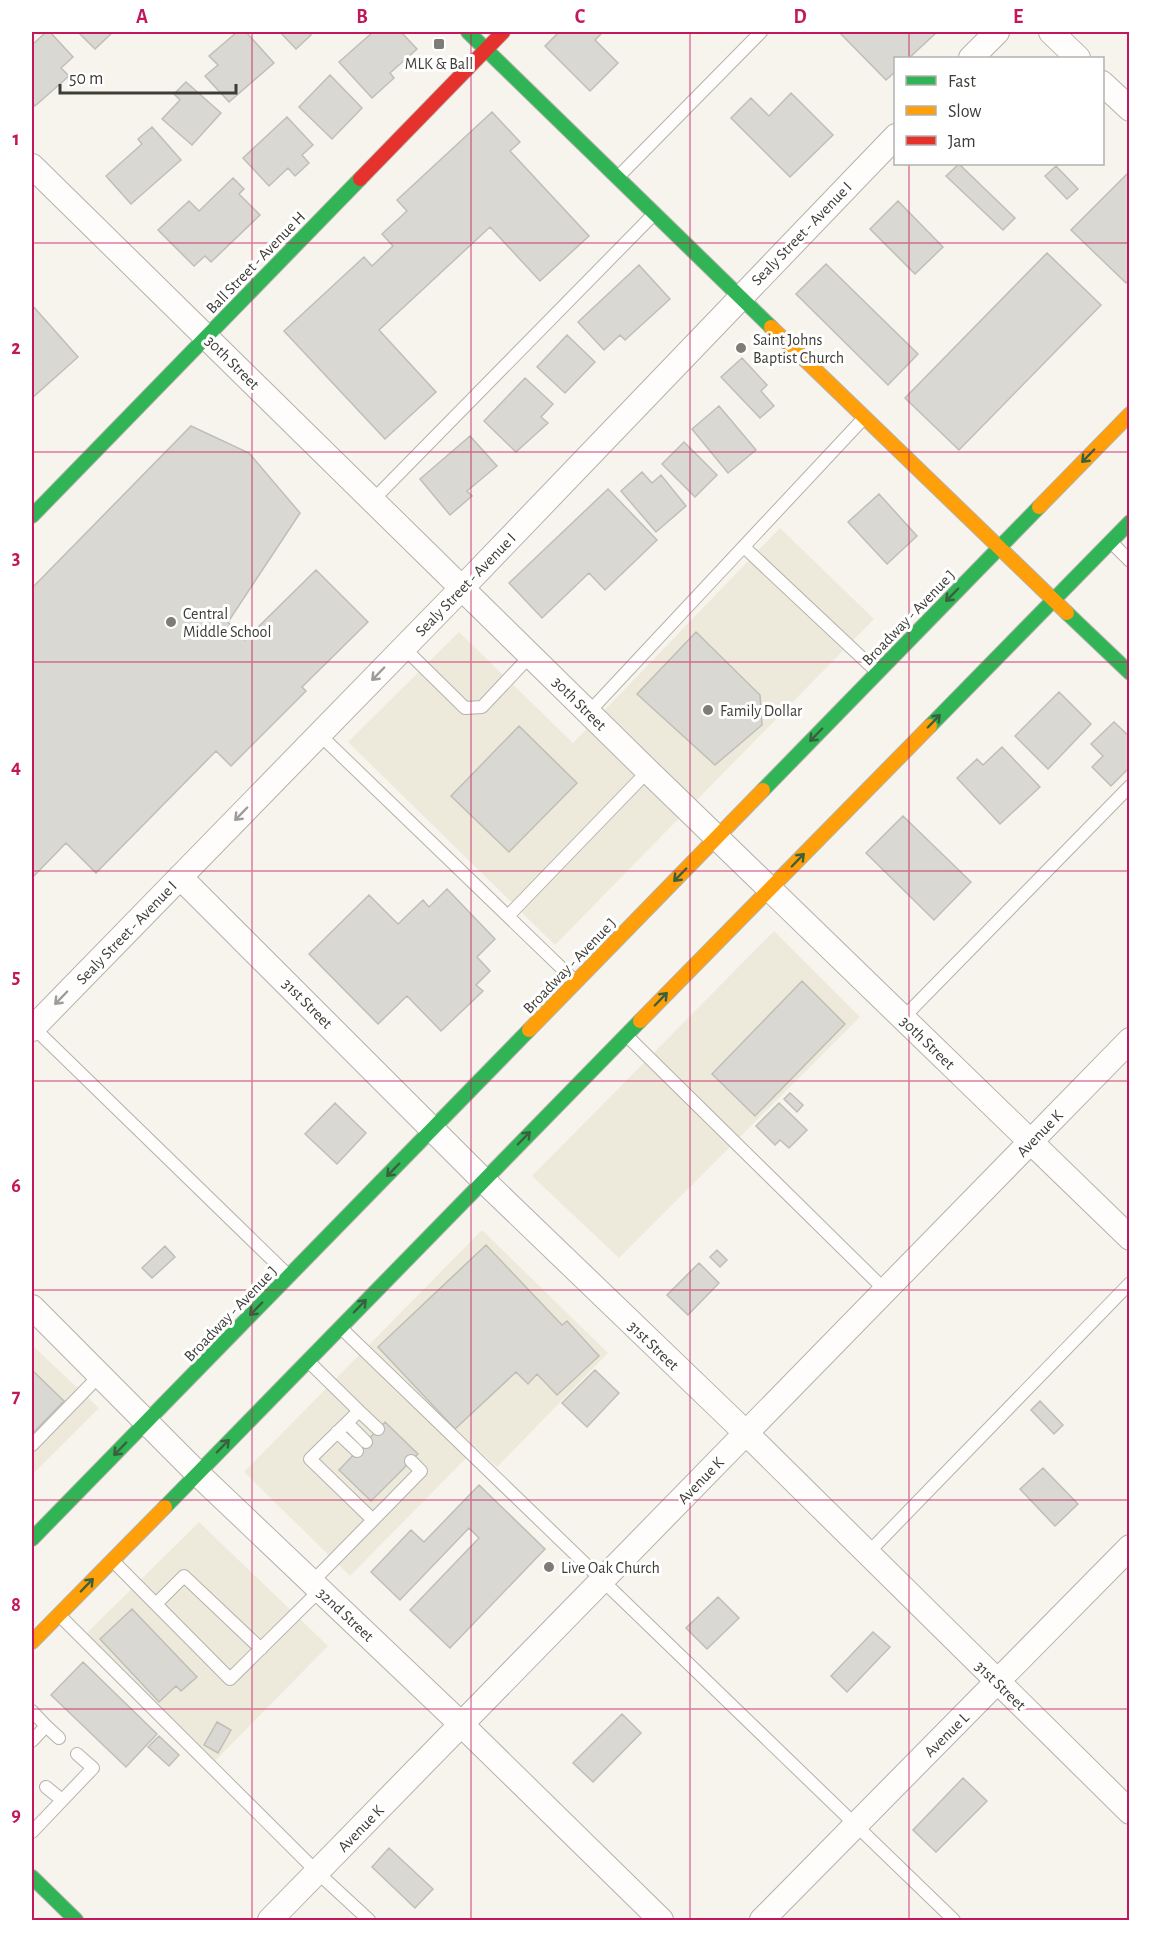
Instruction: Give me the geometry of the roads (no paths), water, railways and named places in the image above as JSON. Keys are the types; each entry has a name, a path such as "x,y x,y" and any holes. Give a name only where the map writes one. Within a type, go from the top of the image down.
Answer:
{"main road":[{"path":"468,32 653,214 1130,673"},
{"name":"Ball Street - Avenue H","path":"32,516 503,32"},
{"name":"Broadway - Avenue J","path":"32,1539 1130,414"},
{"path":"32,1642 1130,522"},
{"path":"32,1877 76,1920"}],"street":[{"path":"972,57 997,32"},
{"path":"1051,32 1077,57"},
{"path":"1104,85 1130,109"},
{"name":"Sealy Street - Avenue I","path":"32,1028 404,648 894,138"},
{"name":"30th Street","path":"32,166 648,771 1130,1238"},
{"name":"31st Street","path":"180,877 434,1128 483,1180 746,1433 1130,1812"},
{"name":"Avenue K","path":"270,1920 1130,1040"},
{"name":"32nd Street","path":"32,1307 197,1473 462,1725 662,1920"},
{"name":"Avenue L","path":"762,1920 1130,1547"}],"lane":[{"path":"617,178 761,32"},
{"path":"374,500 653,214"},
{"path":"589,712 865,417"},
{"path":"1110,542 1130,561"},
{"path":"744,547 877,672"},
{"path":"404,648 465,708 482,707 531,655"},
{"path":"320,734 576,982"},
{"path":"508,916 648,771"},
{"path":"903,1018 1130,786"},
{"path":"32,1028 289,1276"},
{"path":"626,1035 885,1290"},
{"path":"867,1554 1130,1283"},
{"path":"340,1327 954,1920"},
{"path":"307,1360 378,1429"},
{"path":"32,1445 100,1375"},
{"path":"359,1411 310,1459 373,1520"},
{"path":"347,1423 366,1442"},
{"path":"337,1432 357,1451"},
{"path":"112,1560 230,1679 261,1649 373,1520 421,1471 411,1461"},
{"path":"399,1473 409,1483"},
{"path":"389,1483 399,1493"},
{"path":"32,1517 43,1528"},
{"path":"156,1604 184,1576 261,1649"},
{"path":"59,1614 317,1872 369,1920"},
{"path":"32,1712 59,1738"},
{"path":"32,1741 46,1726"},
{"path":"32,1832 93,1768 76,1754"},
{"path":"46,1786 62,1800"}],"place":[{"name":"MLK & Ball","path":"439,44"},
{"name":"Saint Johns Baptist Church","path":"741,348"},
{"name":"Central Middle School","path":"171,622"},
{"name":"Family Dollar","path":"708,710"},
{"name":"Live Oak Church","path":"549,1567"}]}
